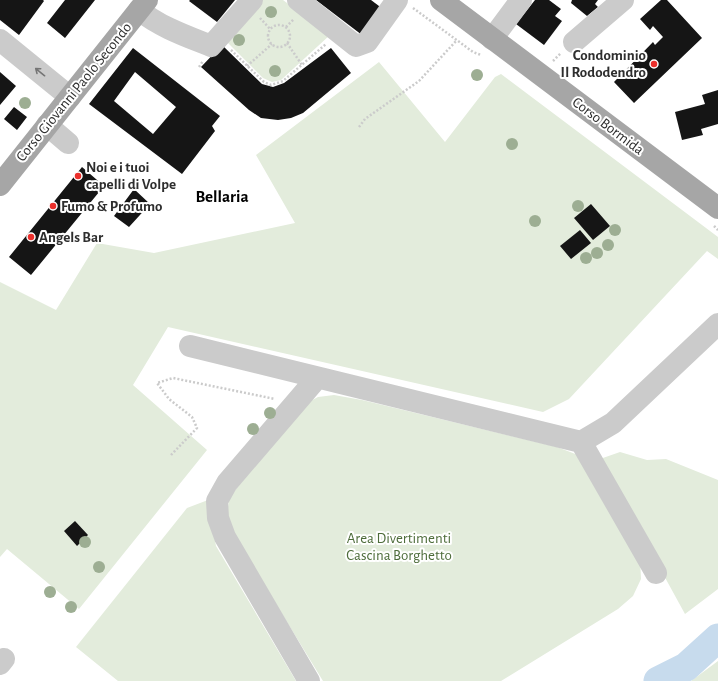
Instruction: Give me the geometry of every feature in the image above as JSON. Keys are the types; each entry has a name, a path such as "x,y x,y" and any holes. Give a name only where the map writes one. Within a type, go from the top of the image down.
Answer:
{"main road":[{"name":"Corso Bormida","path":"441,0 718,208"},
{"name":"Corso Giovanni Paolo Secondo","path":"0,184 143,5"}],"street":[{"path":"143,5 151,20 168,29 211,46 252,0"},
{"path":"298,0 356,46 367,42 397,0"},
{"path":"492,39 521,0"},
{"path":"569,47 623,0"},
{"path":"0,40 70,97"},
{"path":"47,125 68,143"},
{"path":"190,346 581,442 613,423 718,324"},
{"path":"309,681 225,537 218,518 217,501 227,483 317,378"},
{"path":"581,442 656,573"}],"path":[{"path":"276,25 283,26 288,30 290,36 287,43 278,47 272,44 268,38 269,32 276,25"},
{"path":"359,127 365,119 419,80 457,40"},
{"path":"287,43 302,66"},
{"path":"227,46 264,82 272,85 283,82 328,43"},
{"path":"247,66 272,44"},
{"path":"553,61 569,47"},
{"path":"198,66 208,56"},
{"path":"171,455 197,428 192,418 169,399 157,383 173,378 295,403"}],"green space":[{"path":"262,0 283,0 330,35 281,80 272,82 263,78 224,39"},
{"path":"379,62 445,142 495,77 501,74 718,237 718,259 707,251 569,399 543,412 168,327 133,385 207,450 79,609 7,549 0,557 0,282 56,310 97,243 154,253 295,223 256,155"},
{"name":"Area Divertimenti Cascina Borghetto","path":"334,395 362,400 557,447 578,455 640,558 641,579 633,596 618,609 501,681 323,681 232,532 227,515 229,498 303,405 318,397"},
{"path":"620,452 647,460 666,459 718,480 718,589 685,614 600,459"},
{"path":"208,500 216,546 296,681 118,681 76,647 187,508"},
{"path":"718,661 718,681 691,681"}],"building":[{"path":"0,0 44,1 19,35 0,20"},
{"path":"65,0 95,0 65,38 47,23"},
{"path":"235,0 217,22 189,1"},
{"path":"316,0 371,0 383,9 362,35"},
{"path":"535,0 549,0 561,9 555,16 562,21 544,45 516,24"},
{"path":"572,0 598,0 595,4 598,7 587,16 571,3"},
{"name":"Condominio Il Rododendro","path":"661,0 667,0 702,38 634,103 614,82 653,42 655,45 663,37 653,26 650,30 640,19"},
{"path":"222,45 262,84 273,87 284,83 331,48 351,73 303,113 291,118 278,120 261,118 249,110 201,67"},
{"path":"133,48 220,116 212,126 215,131 182,174 89,104","holes":["135,72 176,107 153,134 114,101"]},
{"path":"0,72 16,86 0,105"},
{"path":"718,90 718,124 701,129 703,135 682,140 675,112 705,104 702,95"},
{"path":"14,107 27,117 17,130 4,119"},
{"path":"82,167 104,186 31,275 9,257"},
{"path":"134,189 150,204 129,227 114,216"},
{"path":"591,204 610,226 593,240 574,218"},
{"path":"580,230 591,243 571,259 560,246"},
{"path":"75,521 88,535 77,546 64,531"}],"waterway":[{"path":"658,681 686,667 718,638"}],"place":[{"name":"Condominio Il Rododendro","path":"654,64"},
{"name":"Noi e i tuoi capelli di Volpe","path":"78,176"},
{"name":"Fumo & Profumo","path":"53,206"},
{"name":"Angels Bar","path":"31,237"}],"district":[{"name":"Bellaria","path":"222,196"}]}
